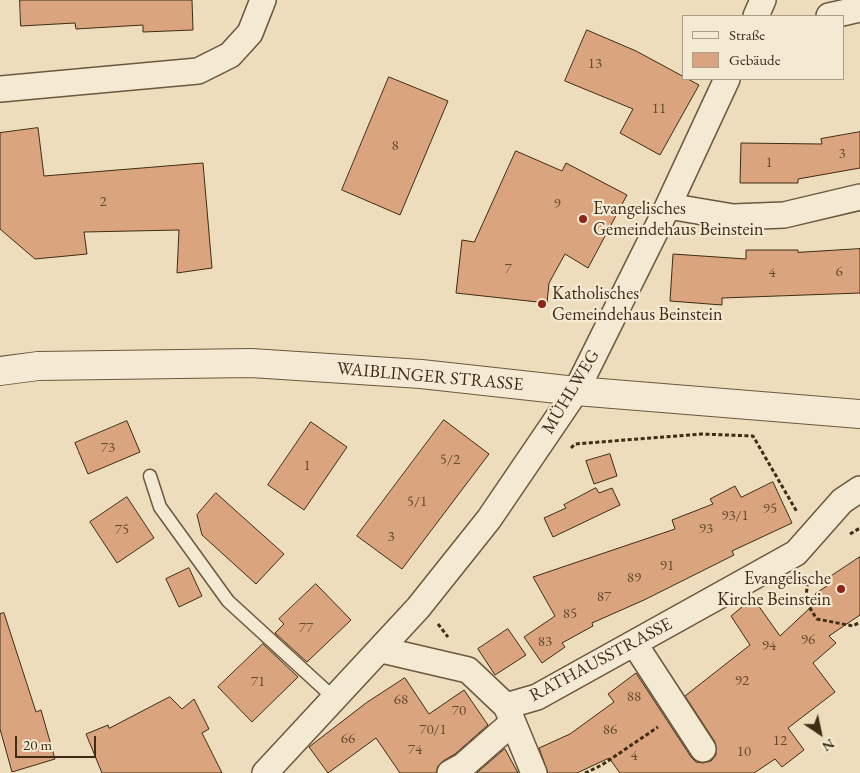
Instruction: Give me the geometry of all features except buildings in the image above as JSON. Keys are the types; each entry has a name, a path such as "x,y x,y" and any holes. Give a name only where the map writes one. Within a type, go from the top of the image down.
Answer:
{"street":[{"path":"0,89 198,71 230,55 250,33 263,0"},
{"path":"756,15 763,0"},
{"path":"834,15 860,10"},
{"name":"MÜHLWEG","path":"382,650 489,519 576,390 668,206 727,80"},
{"path":"668,206 733,217 784,215 860,197"},
{"name":"WAIBLINGER STRASSE","path":"0,371 38,366 251,363 421,374 576,390 860,414"},
{"name":"RATHAUSSTRASSE","path":"450,773 463,766 509,715 537,696 796,553 842,501 860,489"},
{"path":"634,643 703,749"},
{"path":"265,773 334,698 382,650 468,670 509,715 534,773"}],"lane":[{"path":"150,476 160,508 228,601 334,698"}],"path":[{"path":"569,449 575,444 702,434 753,436 811,536"},
{"path":"807,589 806,604 817,619 853,626 860,622"},
{"path":"434,619 461,655 468,670"},
{"path":"585,773 602,765 679,713"}],"place":[{"name":"Evangelisches Gemeindehaus Beinstein","path":"583,219"},
{"name":"Katholisches Gemeindehaus Beinstein","path":"542,304"},
{"name":"Evangelische Kirche Beinstein","path":"841,589"}]}
